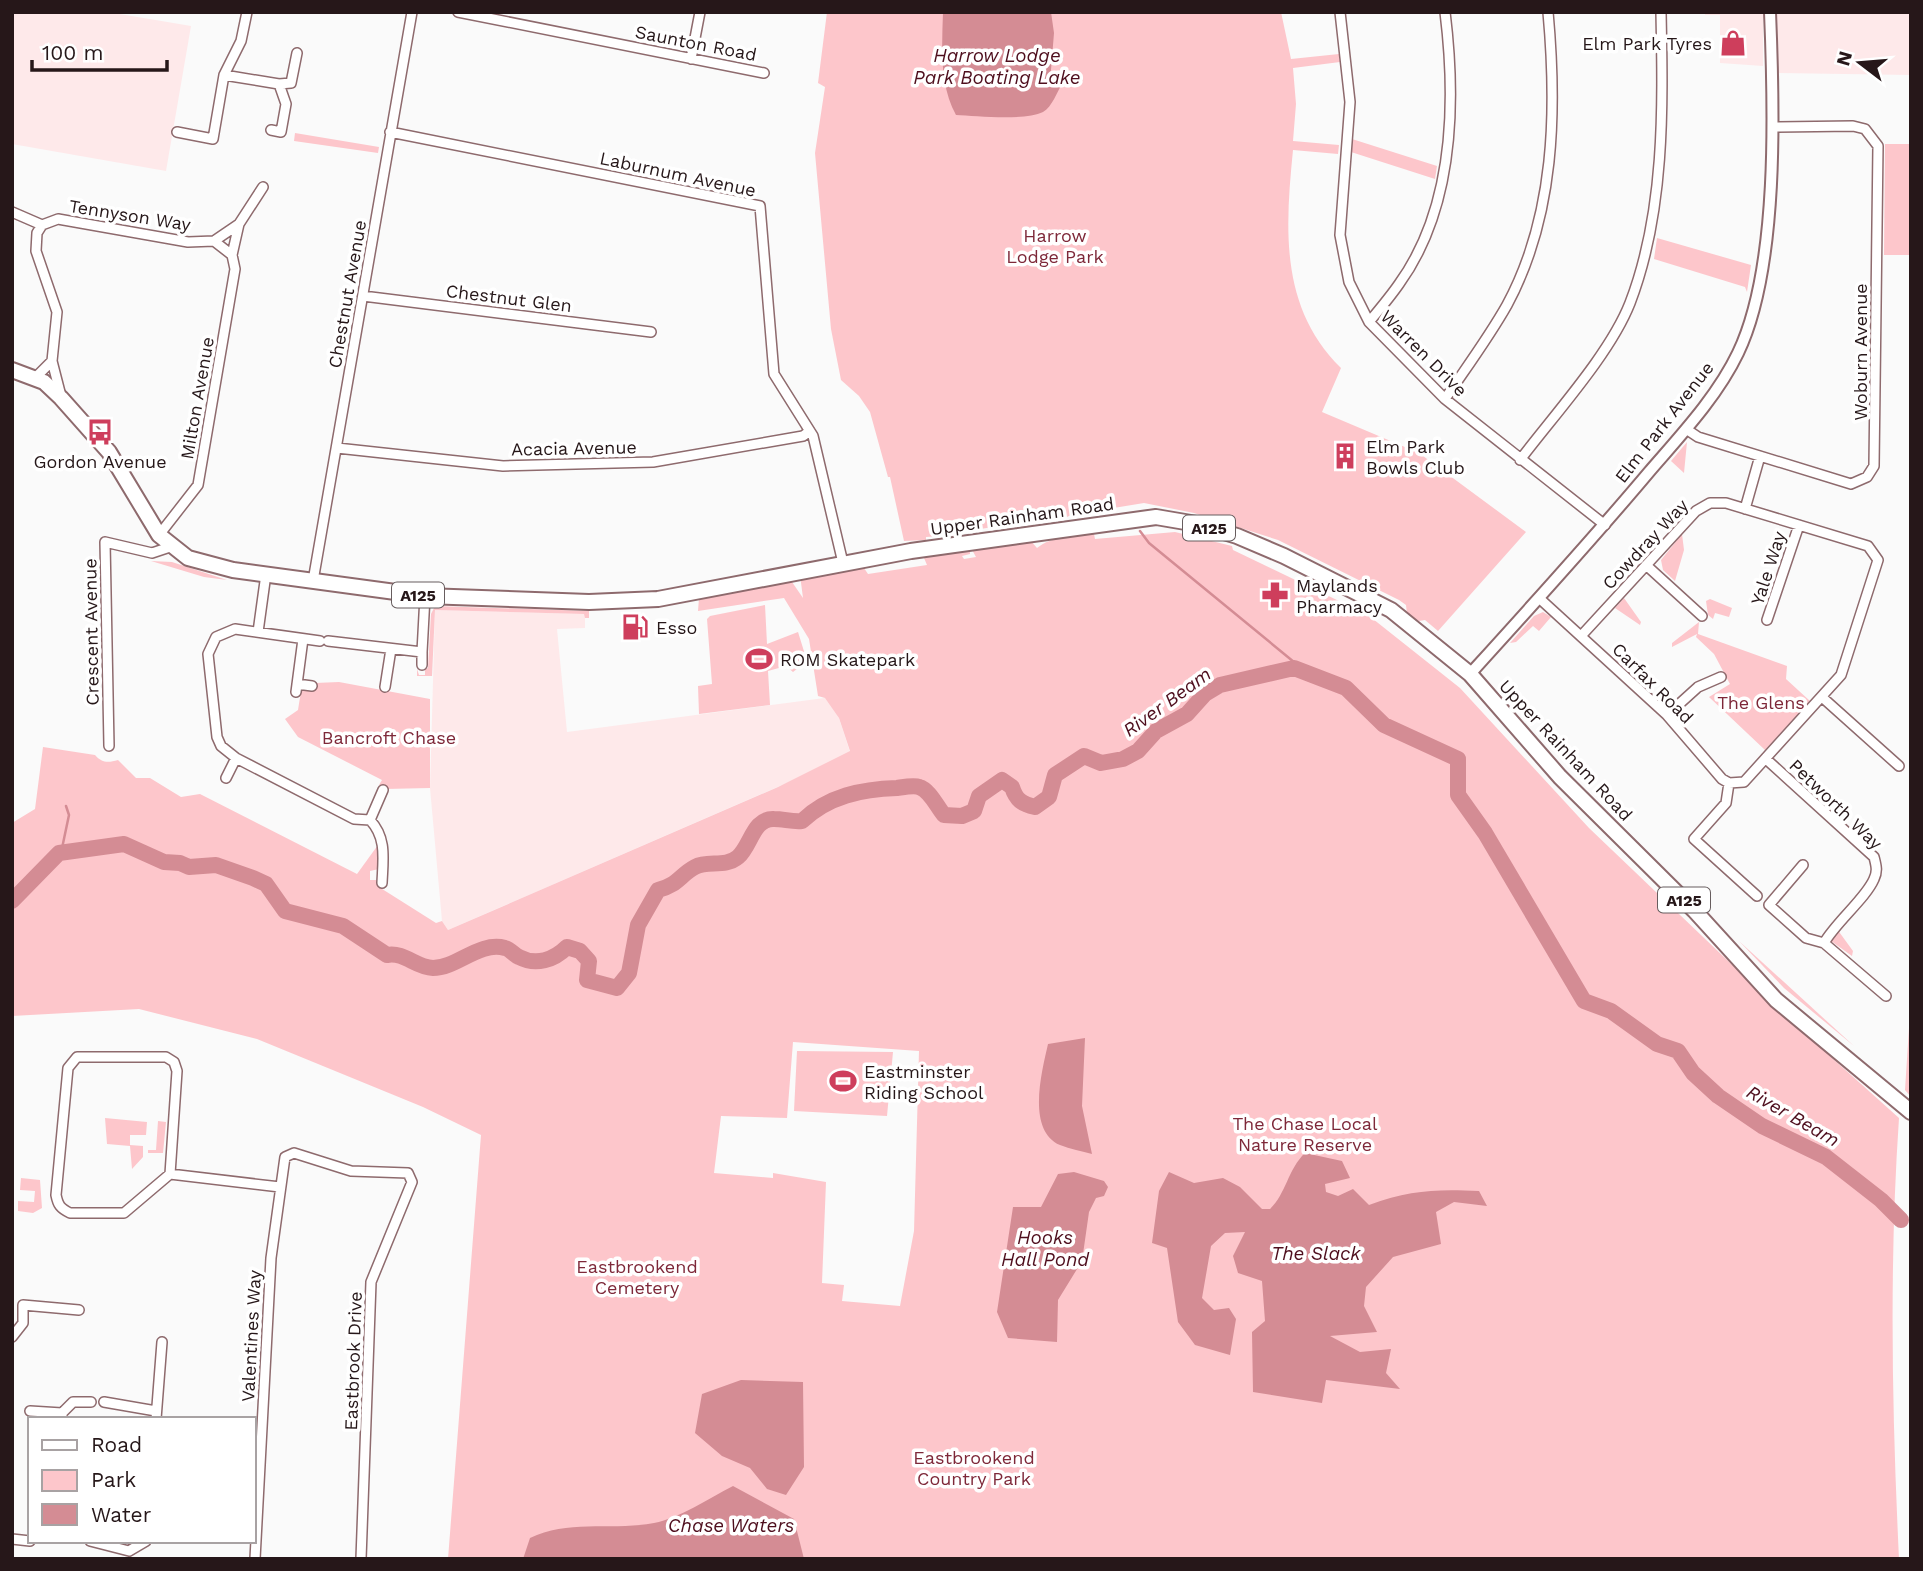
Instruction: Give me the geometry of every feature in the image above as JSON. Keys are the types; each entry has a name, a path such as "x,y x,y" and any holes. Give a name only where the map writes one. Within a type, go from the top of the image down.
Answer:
{"main road":[{"name":"Upper Rainham Road","path":"12,370 35,378 61,398 109,452 159,535 170,547 205,565 313,581 425,596 578,602 658,599 843,564 1156,517 1237,536 1352,588 1391,610 1470,674 1560,777 1694,909 1776,1000 1911,1112"}],"street":[{"path":"177,132 213,139 223,75 241,41 247,12"},
{"name":"Chestnut Avenue","path":"313,581 412,12"},
{"name":"Saunton Road","path":"458,12 764,73"},
{"path":"691,59 699,12"},
{"name":"Warren Drive","path":"1340,12 1350,102 1340,235 1349,282 1368,322 1445,399 1605,525"},
{"path":"1368,322 1401,283 1424,238 1444,174 1449,86 1445,12"},
{"path":"1445,399 1506,306 1520,276 1542,208 1552,111 1548,12"},
{"path":"1520,460 1595,361 1630,304 1648,238 1659,159 1661,12"},
{"name":"Elm Park Avenue","path":"1470,674 1605,525 1686,429 1738,353 1753,307 1767,229 1773,127 1770,12"},
{"path":"223,75 279,85 291,83 297,54"},
{"path":"271,130 281,132 286,104 279,85"},
{"name":"Woburn Avenue","path":"1686,429 1698,437 1851,484 1867,477 1874,466 1878,146 1865,129 1853,126 1773,127"},
{"name":"Laburnum Avenue","path":"390,132 760,206 774,374 810,431 843,564"},
{"name":"Milton Avenue","path":"159,535 198,485 235,269 232,254 239,224 262,187"},
{"path":"12,212 42,225 37,233 36,251 57,312 52,361 61,398"},
{"name":"Tennyson Way","path":"42,225 58,219 188,242 214,241"},
{"name":"Milton Avenue","path":"214,241 239,224"},
{"path":"214,241 232,254"},
{"name":"Chestnut Glen","path":"363,296 651,332"},
{"path":"35,378 52,361"},
{"name":"Acacia Avenue","path":"337,448 503,466 653,462 803,436 810,431"},
{"path":"1745,509 1760,456"},
{"name":"Cowdray Way","path":"1581,636 1705,505 1721,502 1868,546 1878,560 1849,658 1841,675 1823,698 1744,782 1729,783"},
{"name":"Yale Way","path":"1767,620 1799,525"},
{"name":"Crescent Avenue","path":"109,746 105,542 152,552 170,547"},
{"path":"1646,565 1702,616"},
{"path":"258,632 266,574"},
{"path":"422,665 425,596"},
{"name":"Carfax Road","path":"1539,598 1667,715 1712,769 1729,783"},
{"path":"382,883 383,843 379,830 370,820 354,819 236,758 221,746 217,737 208,654 211,644 224,632 235,629 422,652"},
{"path":"303,639 297,688 312,686"},
{"path":"386,687 391,649"},
{"path":"1667,715 1698,687 1721,677"},
{"path":"1823,698 1899,765"},
{"path":"226,778 236,758"},
{"name":"Petworth Way","path":"1766,759 1874,857 1877,868 1874,881 1834,926 1824,943"},
{"path":"1729,783 1726,803 1695,839 1757,895"},
{"path":"370,820 383,790"},
{"path":"1803,866 1769,905 1806,938 1824,943 1886,996"},
{"path":"170,1174 177,1070 174,1062 166,1057 77,1057 68,1068 56,1195 58,1206 69,1213 124,1213 170,1174 280,1187"},
{"name":"Eastbrook Drive","path":"285,1157 300,1153 351,1171 408,1173 412,1182 371,1282 361,1559"},
{"name":"Valentines Way","path":"256,1540 271,1258 285,1157"},
{"path":"12,1337 23,1323 23,1305 79,1310"},
{"path":"104,1402 156,1415 162,1342"},
{"path":"30,1411 62,1416 73,1402 91,1402"},
{"path":"98,1543 129,1551 143,1543"}],"shaded area":[{"path":"12,12 108,12 191,26 166,171 12,144"},
{"path":"1705,12 1763,12 1763,66 1720,63 1720,15 1705,15"},
{"path":"1776,12 1911,12 1911,75 1778,73"},
{"path":"435,610 585,614 585,628 557,629 567,732 832,697 851,755 448,930 442,921 430,788"}],"green space":[{"name":"Harrow Lodge Park","path":"827,12 1281,12 1291,59 1339,54 1340,62 1293,68 1296,104 1293,141 1339,145 1338,154 1293,150 1290,180 1289,238 1297,294 1321,345 1341,368 1322,412 1419,453 1526,532 1438,631 1425,620 1419,621 1407,614 1406,605 1399,600 1278,540 1194,513 1144,503 1071,515 1063,519 1049,518 1049,522 1033,521 967,531 959,535 904,541 890,477 870,412 859,396 841,380 831,329 815,153 825,87 818,83"},
{"path":"295,133 379,147 378,153 294,141"},
{"path":"1352,139 1437,166 1435,179 1351,152"},
{"path":"1885,144 1911,144 1911,255 1884,255"},
{"path":"1657,238 1751,265 1747,292 1745,287 1654,259"},
{"path":"1687,442 1684,473 1671,461"},
{"name":"The Chase Local Nature Reserve","path":"1175,532 1232,546 1233,550 1368,615 1460,688 1589,828 1793,1023 1899,1118 1893,1338 1899,1559 448,1559 481,1135 423,1107 257,1039 139,1009 12,1016 12,823 35,809 43,747 95,755 105,762 118,760 136,778 150,778 181,797 200,794 357,874 378,845 379,869 370,871 370,880 376,880 379,887 436,923 442,921 448,930 778,787 850,751 839,718 825,698 818,696 809,639 784,598 698,611 699,598 792,582 803,598 800,575 815,577 862,565 868,574 927,565 924,558 941,552 970,550 970,554 962,556 964,559 976,557 971,548 1030,540 1037,548 1057,539 1079,535 1094,534 1095,539","holes":["793,1042 919,1051 914,1231 900,1306 842,1301 844,1285 822,1283 826,1182 773,1173 773,1178 714,1173 721,1116 787,1118"]},
{"path":"1682,534 1684,550 1675,581 1663,570 1661,560"},
{"path":"151,561 172,562 227,580 204,577"},
{"path":"1624,598 1641,622 1640,625 1615,608"},
{"path":"1710,599 1732,608 1729,617 1715,613 1713,619 1708,615 1706,601"},
{"name":"ROM Skatepark","path":"765,605 767,644 798,632 807,661 793,672 786,666 768,671 770,705 699,714 698,686 712,684 707,619 710,616"},
{"path":"435,606 589,611 589,618 585,618 584,614 435,610 432,676 417,676 417,669 419,675 425,675 425,669 428,668 431,614"},
{"path":"1543,612 1551,617 1539,631 1533,626 1516,642 1510,643 1534,616"},
{"name":"The Glens","path":"1699,622 1698,634 1787,666 1786,679 1810,701 1765,750 1709,697 1730,684 1714,654 1696,637 1697,634 1672,647 1672,643"},
{"name":"Bancroft Chase","path":"339,682 430,699 430,788 385,789 379,785 382,780 298,737 285,719 298,710 301,691 315,683"},
{"path":"1837,929 1853,951 1852,956 1831,941"},
{"path":"1739,941 1854,1046 1784,988"},
{"path":"1911,997 1911,1097 1905,1090"},
{"name":"Eastminster Riding School","path":"797,1051 893,1052 887,1116 794,1111"},
{"path":"105,1118 147,1122 146,1135 130,1135 130,1145 143,1146 143,1157 132,1169 130,1146 107,1144"},
{"path":"158,1121 166,1122 163,1153 148,1153 148,1150 156,1150"},
{"path":"21,1178 40,1180 42,1208 33,1213 18,1211 18,1201 34,1202 35,1191 20,1190"}],"water":[{"name":"Harrow Lodge Park Boating Lake","path":"943,12 1051,12 1054,33 1050,82 1062,84 1049,107 1035,115 1025,116 956,115 944,78"},
{"path":"1085,1038 1082,1106 1092,1154 1060,1145 1049,1137 1043,1127 1039,1099 1048,1044"},
{"name":"The Slack","path":"1305,1153 1342,1161 1350,1178 1325,1184 1326,1192 1338,1196 1353,1189 1369,1205 1397,1196 1423,1192 1479,1191 1487,1206 1454,1202 1436,1212 1441,1244 1393,1257 1366,1287 1364,1306 1377,1332 1330,1336 1360,1352 1391,1349 1386,1373 1400,1389 1326,1380 1322,1403 1253,1392 1252,1332 1265,1321 1262,1281 1238,1273 1233,1256 1245,1232 1225,1233 1211,1246 1202,1298 1214,1310 1229,1308 1236,1319 1230,1355 1195,1345 1178,1322 1167,1248 1152,1243 1159,1191 1169,1172 1194,1183 1223,1178 1240,1187 1262,1209 1270,1209"},
{"name":"Hooks Hall Pond","path":"1074,1172 1104,1181 1108,1187 1104,1196 1096,1198 1089,1212 1082,1261 1058,1300 1057,1342 1008,1338 997,1312 1013,1207 1041,1207 1058,1174"},
{"path":"741,1380 803,1382 804,1467 786,1495 767,1489 750,1468 722,1456 695,1433 702,1394"},
{"name":"Chase Waters","path":"733,1486 794,1519 804,1559 523,1559 530,1538 545,1532 575,1527 638,1525 664,1521"}],"waterway":[{"path":"1140,531 1149,543 1311,676"},
{"name":"River Beam","path":"12,901 59,853 124,844 164,862 180,863 189,867 216,865 253,878 266,884 285,911 343,926 387,955 399,956 427,967 442,967 486,948 505,948 525,960 538,961 551,958 567,947 580,951 589,961 587,980 617,988 629,973 638,925 658,890 695,867 722,863 738,857 757,828 767,820 802,821 823,805 846,795 912,786 927,792 944,815 962,816 974,811 979,796 1002,780 1012,787 1020,801 1035,807 1049,797 1055,775 1084,756 1101,763 1123,759 1138,751 1156,731 1187,714 1205,694 1220,685 1294,668 1346,688 1384,725 1458,759 1458,795 1485,833 1584,1001 1611,1011 1657,1044 1678,1051 1693,1073 1718,1096 1762,1126 1826,1157 1881,1200 1901,1220"},
{"path":"61,853 69,815 66,806"}],"place":[{"name":"Elm Park Tyres","path":"1733,43"},
{"name":"Gordon Avenue","path":"100,432"},
{"name":"Elm Park Bowls Club","path":"1345,456"},
{"name":"Maylands Pharmacy","path":"1275,595"},
{"name":"Esso","path":"635,627"},
{"name":"ROM Skatepark","path":"759,659"},
{"name":"Eastminster Riding School","path":"843,1081"}],"park label":[{"name":"Eastbrookend Cemetery","path":"637,1276"},
{"name":"Eastbrookend Country Park","path":"974,1467"}]}
